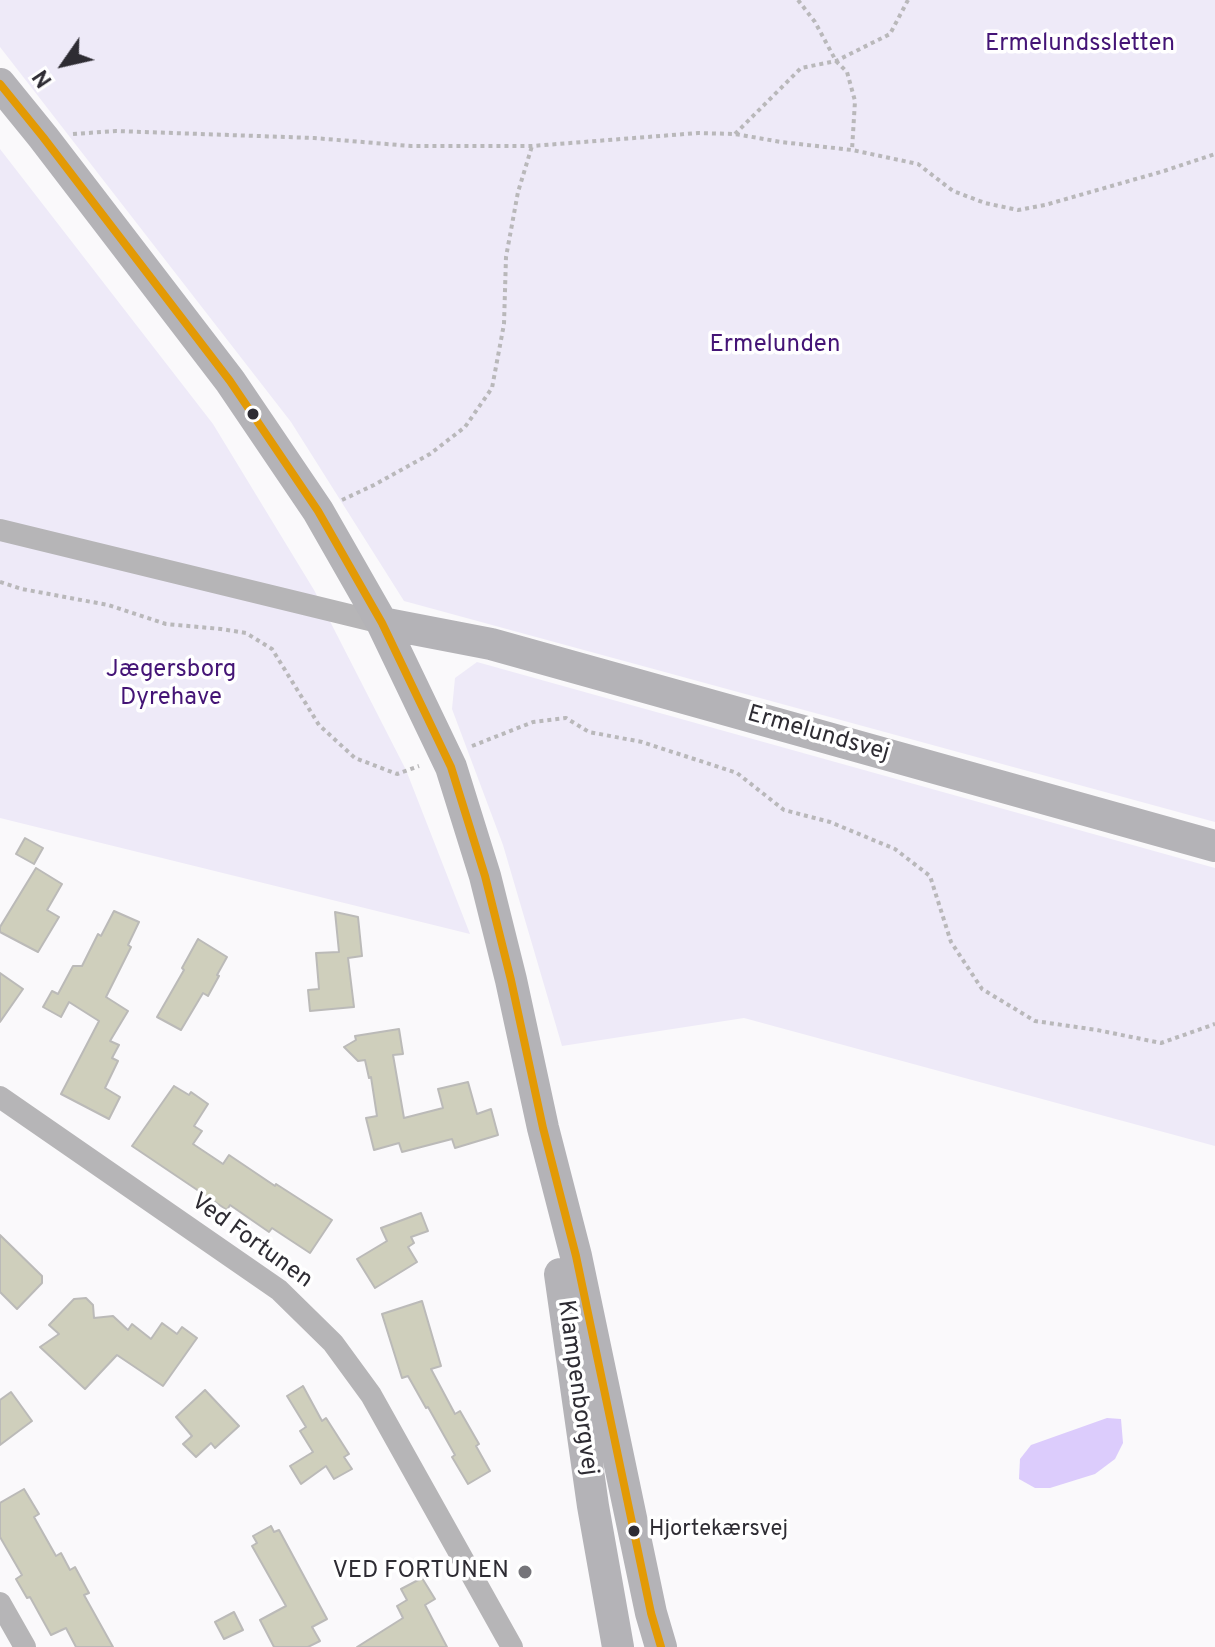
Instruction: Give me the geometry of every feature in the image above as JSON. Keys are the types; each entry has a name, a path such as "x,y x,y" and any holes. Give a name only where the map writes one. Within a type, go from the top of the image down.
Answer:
{"street":[{"name":"Klampenborgvej","path":"0,84 230,381 318,511 382,623 446,758 485,876 511,980 543,1128 576,1256 648,1599 661,1647"},
{"name":"Ermelundsvej","path":"0,530 382,623 491,644 1215,846"},
{"name":"Ved Fortunen","path":"0,1097 279,1290 333,1343 371,1395 512,1647"},
{"name":"Klampenborgvej","path":"543,1128 557,1256 588,1475 618,1647"},
{"path":"0,1603 25,1647"}],"path":[{"path":"798,0 815,22 836,61 847,72 855,101 852,150"},
{"path":"735,134 801,68 836,61 890,34 908,0"},
{"path":"43,137 116,131 314,138 411,146 532,146 698,133 735,134 852,150 918,164 953,191 985,203 1018,210 1045,205 1215,154"},
{"path":"318,511 430,454 465,427 492,388 504,324 506,257 518,192 532,146"},
{"path":"0,582 108,605 166,624 246,633 272,649 319,725 355,758 397,774 446,758 533,722 566,718 589,732 642,742 737,773 784,810 830,822 895,849 930,876 951,942 982,989 1035,1021 1161,1043 1215,1024"}],"green space":[{"name":"Ermelunden","path":"0,0 1215,0 1215,822 404,601 291,422 0,47"},
{"name":"Jægersborg Dyrehave","path":"0,149 213,424 314,590 406,770 470,934 0,818"},
{"path":"477,662 1215,868 1215,1146 744,1018 562,1046 503,845 452,709 455,678"}],"shaded area":[{"path":"1107,1418 1121,1419 1123,1443 1115,1459 1095,1474 1050,1488 1035,1488 1019,1479 1020,1459 1031,1445"}],"building":[{"path":"25,838 43,848 34,864 16,854"},
{"path":"36,868 62,884 47,910 59,917 38,952 0,932 0,927"},
{"path":"114,911 139,922 128,945 131,947 106,997 128,1011 110,1041 119,1045 112,1058 118,1061 105,1088 120,1097 109,1119 61,1094 99,1021 69,1002 61,1017 43,1007 52,991 58,994 73,966 82,966"},
{"path":"335,912 358,917 362,956 348,958 354,1007 310,1011 308,990 319,989 316,953 339,952"},
{"path":"198,939 227,957 208,996 203,993 181,1030 157,1017"},
{"path":"0,973 23,989 0,1022"},
{"path":"399,1029 403,1054 393,1055 404,1118 443,1108 438,1089 468,1082 477,1114 491,1109 498,1135 455,1148 452,1139 402,1152 399,1143 374,1150 366,1118 377,1116 371,1077 365,1060 358,1061 344,1047 356,1040 355,1036"},
{"path":"174,1086 189,1095 191,1092 208,1104 194,1126 202,1131 193,1144 223,1164 229,1155 332,1220 310,1253 272,1228 269,1232 230,1205 227,1210 132,1146"},
{"path":"421,1213 428,1231 411,1237 414,1243 408,1247 417,1262 375,1288 357,1259 387,1241 381,1228"},
{"path":"0,1235 42,1276 42,1283 17,1309 0,1292"},
{"path":"86,1298 93,1305 94,1318 113,1316 128,1330 132,1324 151,1339 162,1323 177,1334 182,1327 197,1338 163,1386 117,1355 85,1389 40,1347 59,1334 49,1325 74,1299"},
{"path":"422,1301 441,1366 431,1369 455,1414 460,1411 490,1471 468,1484 428,1407 408,1376 402,1378 382,1314"},
{"path":"303,1386 322,1421 326,1418 349,1454 344,1457 352,1469 334,1479 326,1466 301,1484 290,1466 313,1452 300,1431 306,1427 287,1396"},
{"path":"205,1390 239,1426 215,1448 211,1443 196,1457 183,1444 192,1436 176,1417"},
{"path":"11,1392 32,1421 0,1445 0,1400"},
{"path":"24,1489 39,1514 34,1517 56,1556 61,1553 70,1570 75,1567 89,1593 84,1595 113,1647 76,1647 66,1628 51,1635 16,1579 22,1575 0,1537 0,1503"},
{"path":"271,1526 274,1532 279,1530 327,1619 312,1627 320,1641 308,1647 274,1647 260,1620 286,1606 252,1546 257,1543 253,1536"},
{"path":"422,1578 435,1599 425,1605 447,1647 357,1647 403,1618 397,1606 407,1600 401,1589"},
{"path":"234,1612 243,1630 224,1639 215,1622"}],"transit line":[{"path":"0,84 230,381 318,511 382,623 451,767 485,876 511,980 543,1128 576,1256 651,1613 661,1647"}],"place":[{"name":"Hjortekærsvej","path":"634,1531"},
{"name":"VED FORTUNEN","path":"525,1572"}],"park label":[{"name":"Ermelundssletten","path":"1080,45"}]}
